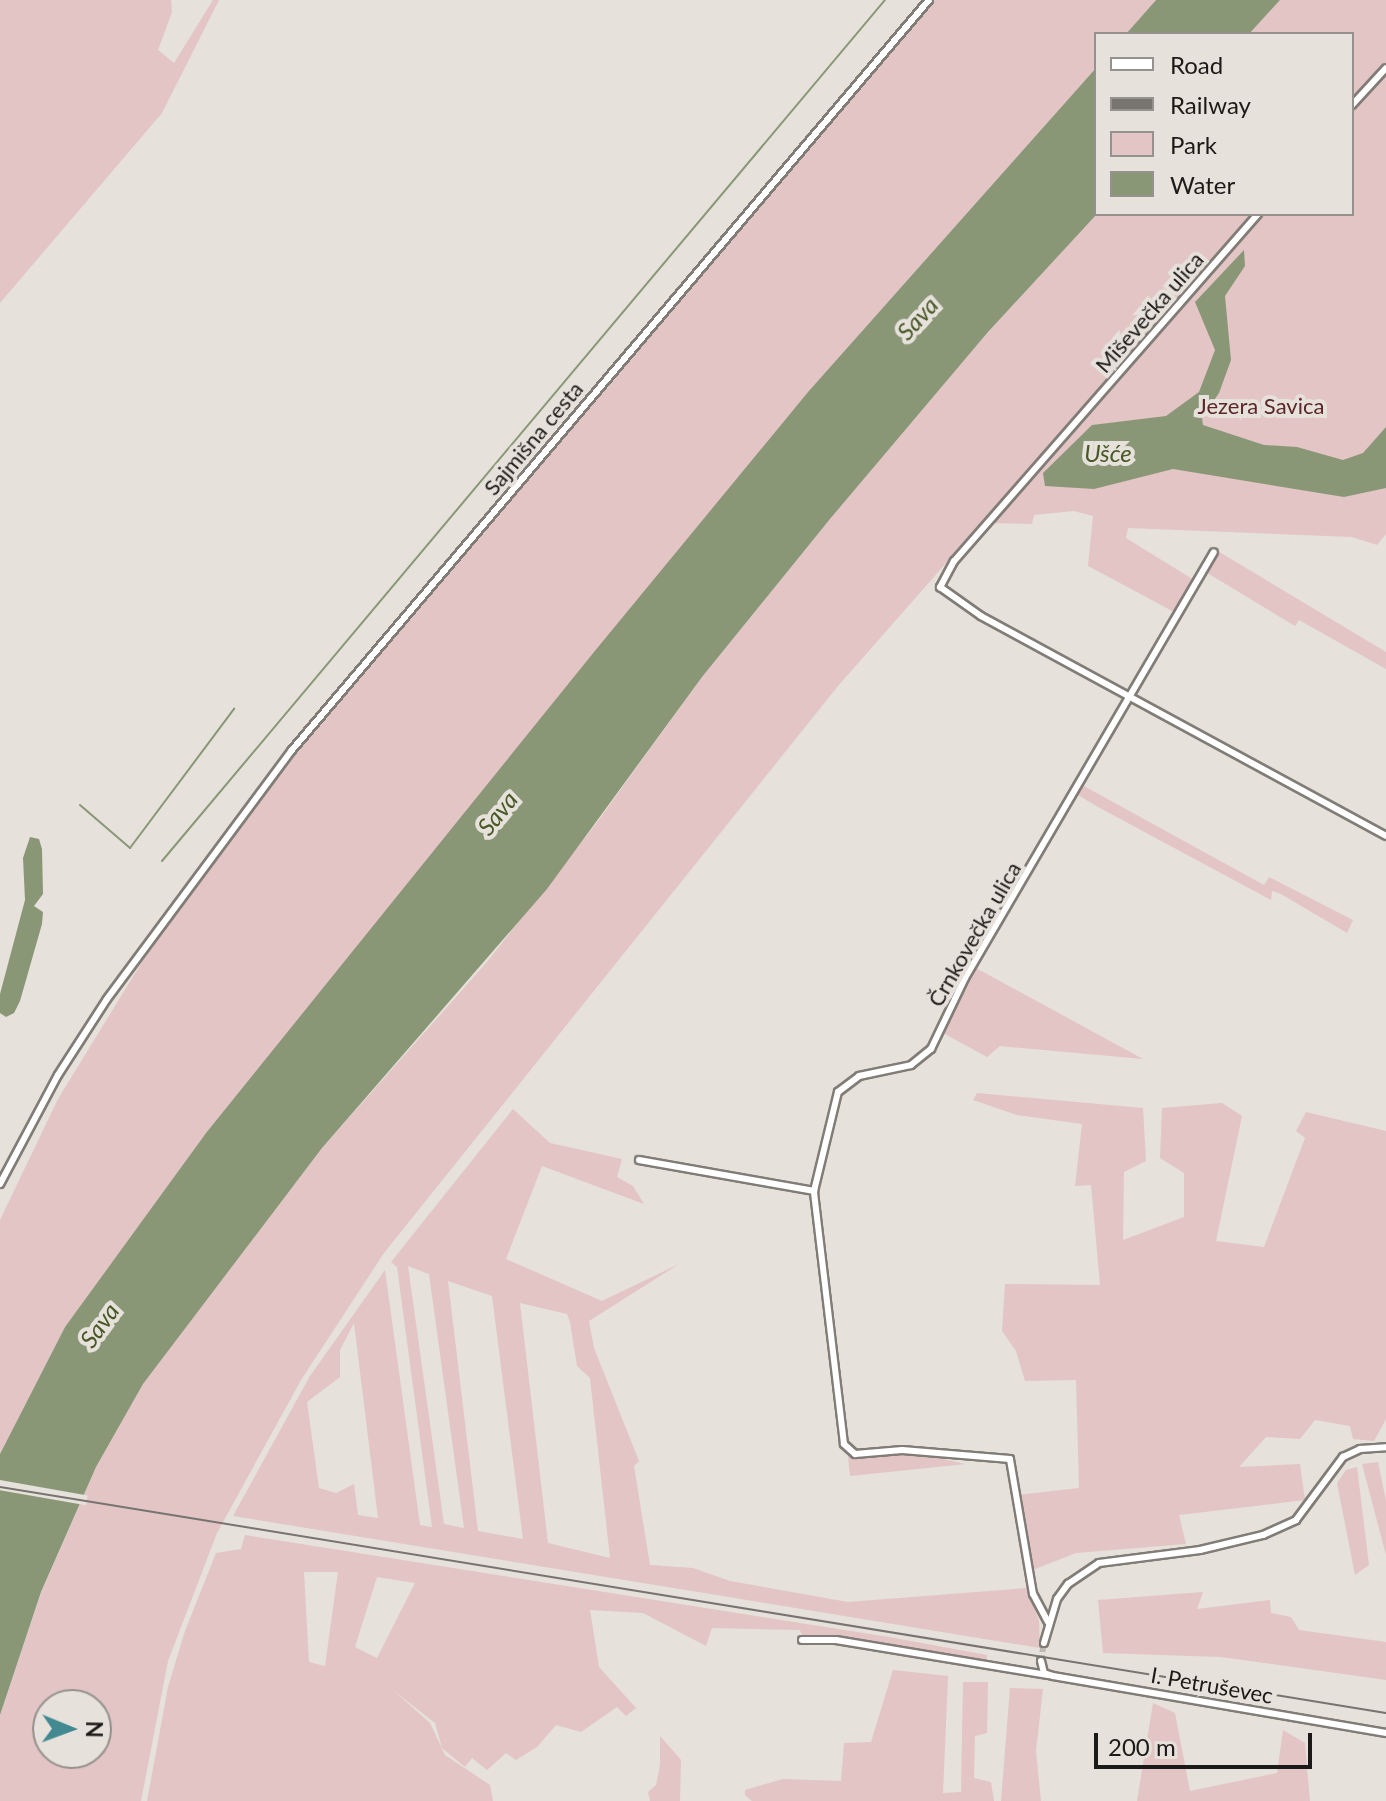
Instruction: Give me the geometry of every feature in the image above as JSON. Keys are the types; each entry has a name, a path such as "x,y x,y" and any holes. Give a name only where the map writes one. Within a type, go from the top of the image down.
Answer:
{"street":[{"name":"Sajmišna cesta","path":"0,1184 58,1075 172,905 292,750 929,0"},
{"path":"1354,103 1386,68"},
{"name":"Miševečka ulica","path":"1129,699 947,596 940,587 941,577 1256,216"},
{"name":"Črnkovečka ulica","path":"1048,1622 1033,1594 1017,1517 1017,1477 1010,1459 902,1450 863,1455 844,1444 814,1191 838,1092 859,1076 911,1065 931,1049 965,978 1214,552"},
{"path":"1129,699 1386,836"},
{"path":"639,1160 814,1191"},
{"path":"1044,1643 1048,1622 1068,1584 1099,1563 1200,1550 1263,1535 1296,1520 1343,1457 1386,1447"},
{"name":"I. Petruševec","path":"802,1640 836,1640 1386,1733"},
{"path":"1041,1661 1048,1675"}],"green space":[{"path":"0,0 171,0 172,12 158,50 174,63 213,0 219,0 162,113 0,303"},
{"path":"935,0 1156,0 1128,32 1094,32 1094,70 808,392 206,1133 65,1327 0,1454 0,1220 58,1099 172,913 293,754"},
{"path":"1280,0 1386,0 1386,62 1354,98 1354,32 1251,32"},
{"name":"Jezera Savica","path":"1386,72 1386,534 1377,545 1352,537 1128,528 1126,538 1194,580 1176,613 1088,566 1093,516 1074,511 1034,515 1032,524 992,523 1262,216 1354,216 1354,108"},
{"path":"1095,216 1251,216 838,686 384,1253 301,1380 217,1533 168,1661 141,1801 0,1801 0,1715 41,1593 96,1467 143,1384 322,1148 487,962 595,825 702,677 988,332"},
{"path":"1216,550 1386,652 1386,669 1299,620 1295,626 1204,571"},
{"path":"1082,785 1264,885 1269,877 1353,920 1347,933 1281,894 1272,891 1271,900 1098,807 1078,795"},
{"path":"976,968 1143,1059 1000,1046 987,1057 943,1033"},
{"path":"977,1093 1143,1108 1146,1161 1124,1172 1123,1240 1184,1217 1184,1173 1160,1158 1162,1108 1222,1103 1242,1116 1216,1241 1264,1247 1305,1138 1296,1131 1306,1112 1386,1131 1386,1419 1374,1441 1353,1439 1350,1426 1315,1420 1300,1439 1266,1437 1239,1467 1300,1464 1305,1500 1179,1515 1186,1544 1076,1553 1030,1571 1017,1495 1079,1488 1076,1380 1025,1381 1016,1351 1002,1331 1005,1284 1100,1285 1091,1185 1075,1186 1082,1124 1017,1115 973,1100"},
{"path":"513,1109 550,1143 622,1159 617,1177 633,1186 644,1204 542,1166 506,1259 602,1301 679,1264 589,1321 594,1348 639,1461 634,1466 650,1565 693,1568 730,1581 848,1602 1027,1588 1039,1621 1040,1648 233,1516 310,1376 385,1270 420,1525 432,1527 397,1267 391,1262","holes":["408,1266 429,1274 464,1528 444,1524","448,1281 492,1296 523,1539 478,1531","520,1303 567,1314 577,1366 590,1378 610,1558 548,1543","354,1323 378,1518 358,1515 354,1484 336,1493 319,1488 307,1402 340,1377 340,1350"]},
{"path":"915,1453 966,1464 850,1476 848,1456"},
{"path":"1378,1462 1386,1501 1386,1555 1362,1464"},
{"path":"1357,1467 1369,1565 1355,1575 1337,1483 1346,1470"},
{"path":"245,1535 889,1637 987,1655 986,1665 803,1638 800,1630 712,1628 706,1646 643,1613 590,1610 599,1667 636,1708 626,1716 617,1707 581,1732 556,1725 537,1747 516,1760 506,1753 487,1770 472,1758 465,1767 442,1748 435,1723 394,1691 430,1723 445,1755 490,1785 493,1801 147,1801 168,1687 185,1631 216,1553 241,1549","holes":["304,1572 338,1572 325,1666 309,1662","377,1577 415,1583 377,1658 355,1647"]},
{"path":"1203,1592 1197,1609 1270,1600 1271,1613 1291,1617 1299,1630 1386,1642 1386,1680 1221,1657 1103,1653 1098,1600"},
{"path":"893,1670 948,1676 943,1793 961,1792 963,1682 988,1682 987,1733 975,1736 974,1778 991,1782 994,1801 752,1801 745,1795 745,1790 783,1779 841,1781 844,1743 871,1742"},
{"path":"1010,1688 1043,1689 1036,1751 1041,1801 1001,1801"},
{"path":"1153,1703 1175,1713 1190,1791 1277,1773 1283,1730 1305,1743 1310,1801 1137,1801"},
{"path":"660,1736 681,1760 680,1801 650,1801 648,1792 656,1785 660,1765"}],"water":[{"path":"1156,0 1280,0 1251,32 1128,32"},
{"name":"Sava","path":"1094,70 1095,216 988,332 830,519 702,677 547,889 322,1148 143,1384 96,1467 41,1592 0,1715 0,1454 65,1327 206,1133 808,392"},
{"name":"Ušće","path":"1244,250 1245,266 1225,296 1231,360 1219,393 1202,418 1203,425 1264,445 1297,447 1343,460 1363,453 1386,427 1386,488 1344,497 1173,469 1094,489 1045,486 1043,473 1092,425 1166,416 1199,392 1215,350 1195,302"},
{"path":"30,837 39,839 42,849 43,894 34,906 43,912 42,924 20,1001 14,1013 6,1017 0,1013 0,994 25,900 23,858"}],"pier":[{"path":"0,1480 88,1495 86,1505 0,1490"}],"waterway":[{"path":"162,861 885,0"},
{"path":"80,805 130,848 234,709"}],"tunnel":[{"path":"1041,1661 1044,1643"}],"railway":[{"path":"0,1487 1386,1713"}]}
